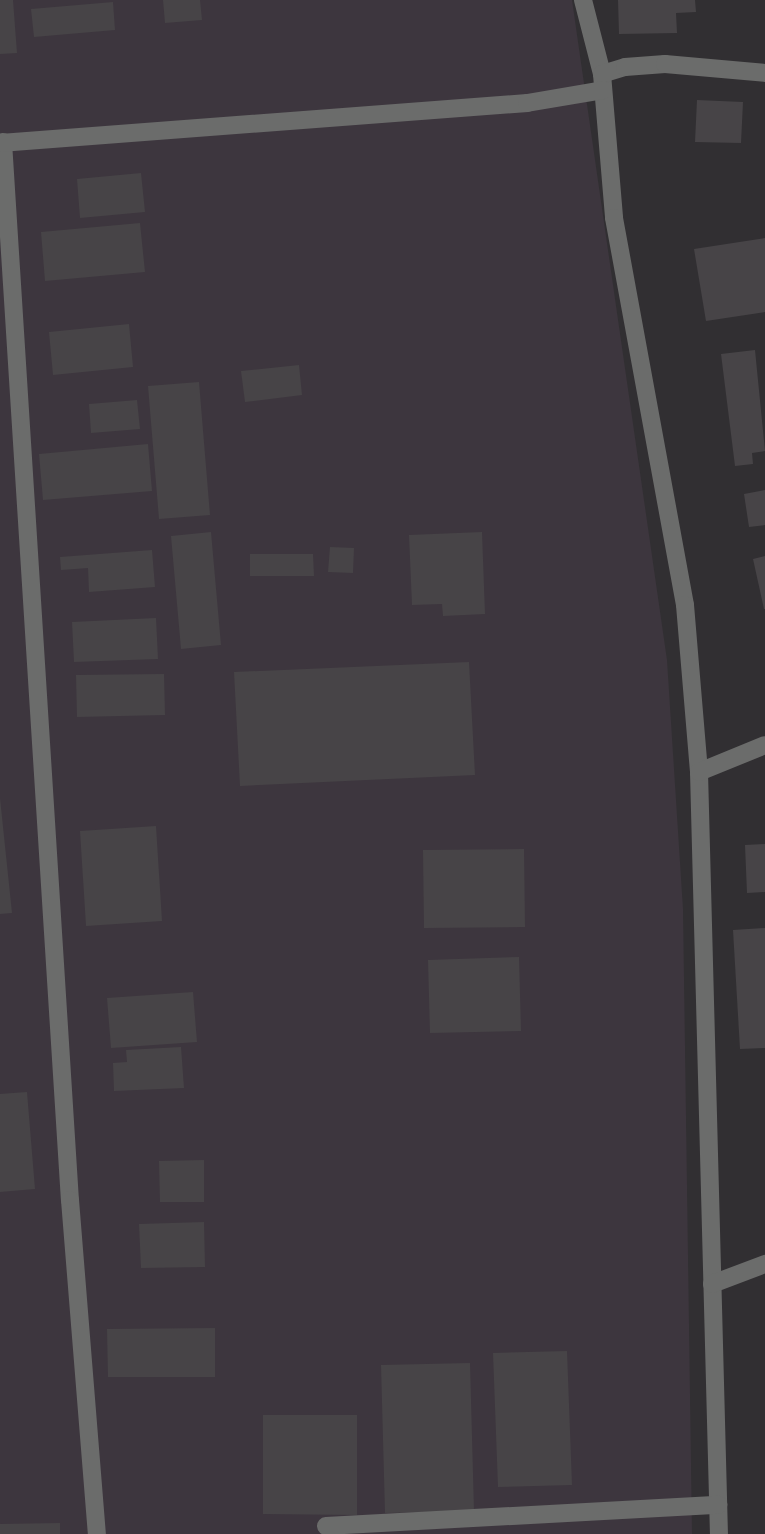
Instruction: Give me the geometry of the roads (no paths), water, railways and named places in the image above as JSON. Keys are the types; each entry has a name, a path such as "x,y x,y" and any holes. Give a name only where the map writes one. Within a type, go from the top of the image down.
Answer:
{"street":[{"path":"583,0 602,82 614,218 685,605 699,772 719,1534"},
{"path":"97,1534 70,1200 1,142 527,103 602,82 625,67 665,64 765,73"},
{"path":"699,772 765,745"},
{"path":"712,1284 765,1264"},
{"path":"326,1525 718,1506"}]}
